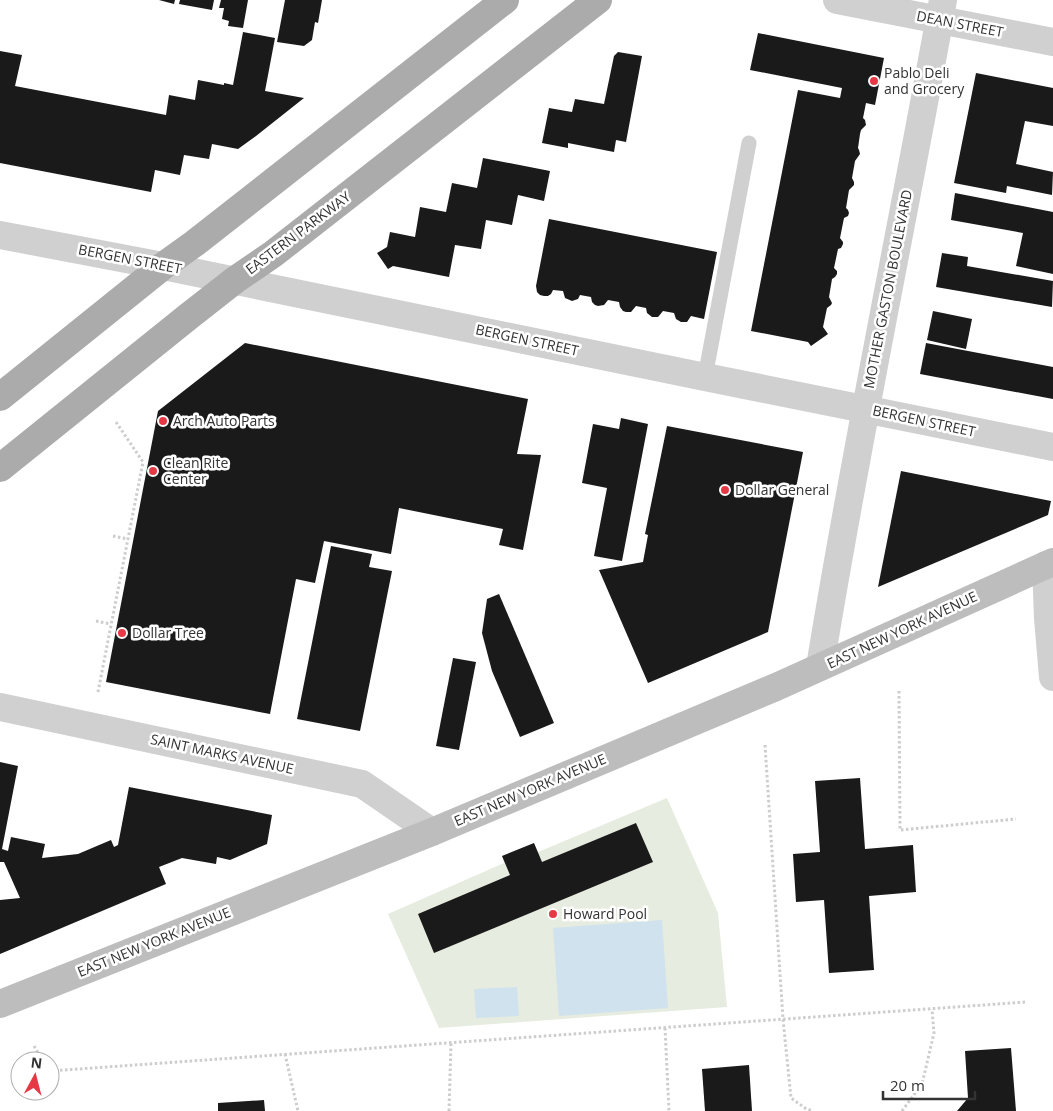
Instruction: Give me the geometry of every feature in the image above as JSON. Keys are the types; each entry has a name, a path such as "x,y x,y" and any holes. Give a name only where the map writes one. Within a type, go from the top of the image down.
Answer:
{"main road":[{"path":"0,397 163,266 203,237 505,0"},
{"name":"EASTERN PARKWAY","path":"0,468 181,322 235,280 273,254 598,0"},
{"name":"EAST NEW YORK AVENUE","path":"0,1004 432,832 820,668 1050,563"}],"street":[{"name":"DEAN STREET","path":"837,0 942,10 1053,42"},
{"name":"MOTHER GASTON BOULEVARD","path":"820,668 865,409 942,10"},
{"name":"BERGEN STREET","path":"0,235 235,280 1053,447"},
{"path":"1050,563 1048,618 1053,677"},
{"name":"SAINT MARKS AVENUE","path":"0,707 362,784 432,832"}],"lane":[{"path":"705,377 749,143"}],"path":[{"path":"98,692 143,462 116,422"},
{"path":"113,536 128,539"},
{"path":"96,622 111,624"},
{"path":"899,691 900,830 1016,819"},
{"path":"765,745 783,1019 791,1098 812,1111"},
{"path":"60,1070 1026,1002"},
{"path":"902,1111 922,1084 934,1033 932,1009"},
{"path":"665,1028 669,1111"},
{"path":"449,1111 451,1042"},
{"path":"34,1046 37,1051"},
{"path":"285,1054 298,1111"}],"shaded area":[{"name":"Howard Pool","path":"667,798 718,913 727,1007 439,1028 388,914 504,863 502,856 534,843 538,852"}],"water":[{"path":"662,920 668,1008 559,1016 553,928"},
{"path":"517,987 519,1016 476,1018 474,989"}],"building":[{"path":"159,0 175,0 174,4"},
{"path":"180,0 214,0 212,10 179,4"},
{"path":"221,0 248,0 243,28 228,26 229,21 222,19 224,8 219,8"},
{"path":"285,0 322,0 318,23 315,22 312,40 304,46 277,42"},
{"path":"243,32 275,38 265,91 304,98 238,149 212,144 209,159 184,155 180,175 155,170 151,192 0,163 0,51 22,55 15,86 166,115 169,95 195,100 198,80 233,85"},
{"path":"758,33 884,58 875,105 866,103 863,118 866,125 860,134 858,148 860,154 855,161 852,178 854,185 849,190 846,208 849,213 844,218 840,238 843,244 838,249 834,268 837,274 832,279 829,297 832,303 827,308 823,327 828,334 811,346 808,342 751,331 798,90 840,98 842,88 750,70"},
{"path":"618,52 642,56 626,142 616,140 614,152 568,143 568,148 542,143 549,108 572,112 575,99 604,104 614,56"},
{"path":"976,73 1053,88 1053,126 1025,121 1016,164 1053,172 1052,195 1007,186 1006,193 954,183"},
{"path":"483,158 550,171 544,201 518,195 512,225 486,220 481,249 455,245 449,277 393,266 388,269 377,253 387,247 390,232 415,237 420,207 446,212 452,183 477,188"},
{"path":"955,193 1053,212 1053,274 1016,266 1023,233 951,220"},
{"path":"549,219 717,252 704,319 691,316 687,322 681,322 676,319 674,313 663,311 658,317 652,317 647,313 646,308 636,306 631,312 626,312 620,307 619,302 608,300 604,305 598,306 592,302 591,297 580,295 578,299 572,301 565,298 563,291 553,290 548,296 540,295 537,292 536,286"},
{"path":"942,253 968,257 967,266 1053,281 1052,307 936,287"},
{"path":"933,311 972,319 966,349 927,340"},
{"path":"245,343 528,399 517,454 541,455 523,550 499,545 503,529 399,508 391,554 324,541 315,583 296,579 270,714 106,682 158,411"},
{"path":"926,343 1053,367 1053,399 920,374"},
{"path":"621,418 648,424 622,561 594,556 607,488 582,483 593,424 619,429"},
{"path":"667,426 803,452 768,632 648,683 599,570 643,562 648,535 645,534"},
{"path":"901,471 1051,501 1048,515 878,587"},
{"path":"331,546 372,554 369,567 392,571 360,731 297,719"},
{"path":"499,594 554,723 520,737 492,671 482,633 487,599"},
{"path":"453,658 476,662 459,750 436,746"},
{"path":"0,762 18,766 2,849 8,851 11,837 45,844 42,858 78,854 111,840 114,847 118,845 129,787 272,815 267,844 230,860 217,857 216,864 182,858 159,867 166,884 0,954 0,900 20,898 4,862 0,862"},
{"path":"860,778 865,849 913,845 916,892 869,896 874,970 829,973 824,900 796,902 793,854 820,852 815,781"},
{"path":"636,823 653,862 434,953 418,914 510,875 502,856 534,843 542,862"},
{"path":"1011,1048 1016,1111 957,1111 968,1098 965,1051"},
{"path":"749,1065 752,1111 705,1111 702,1069"},
{"path":"264,1100 265,1111 218,1111 218,1103"}],"place":[{"name":"Pablo Deli and Grocery","path":"874,81"},
{"name":"Arch Auto Parts","path":"163,421"},
{"name":"Clean Rite Center","path":"153,471"},
{"name":"Dollar General","path":"725,490"},
{"name":"Dollar Tree","path":"122,633"},
{"name":"Howard Pool","path":"553,914"}]}
